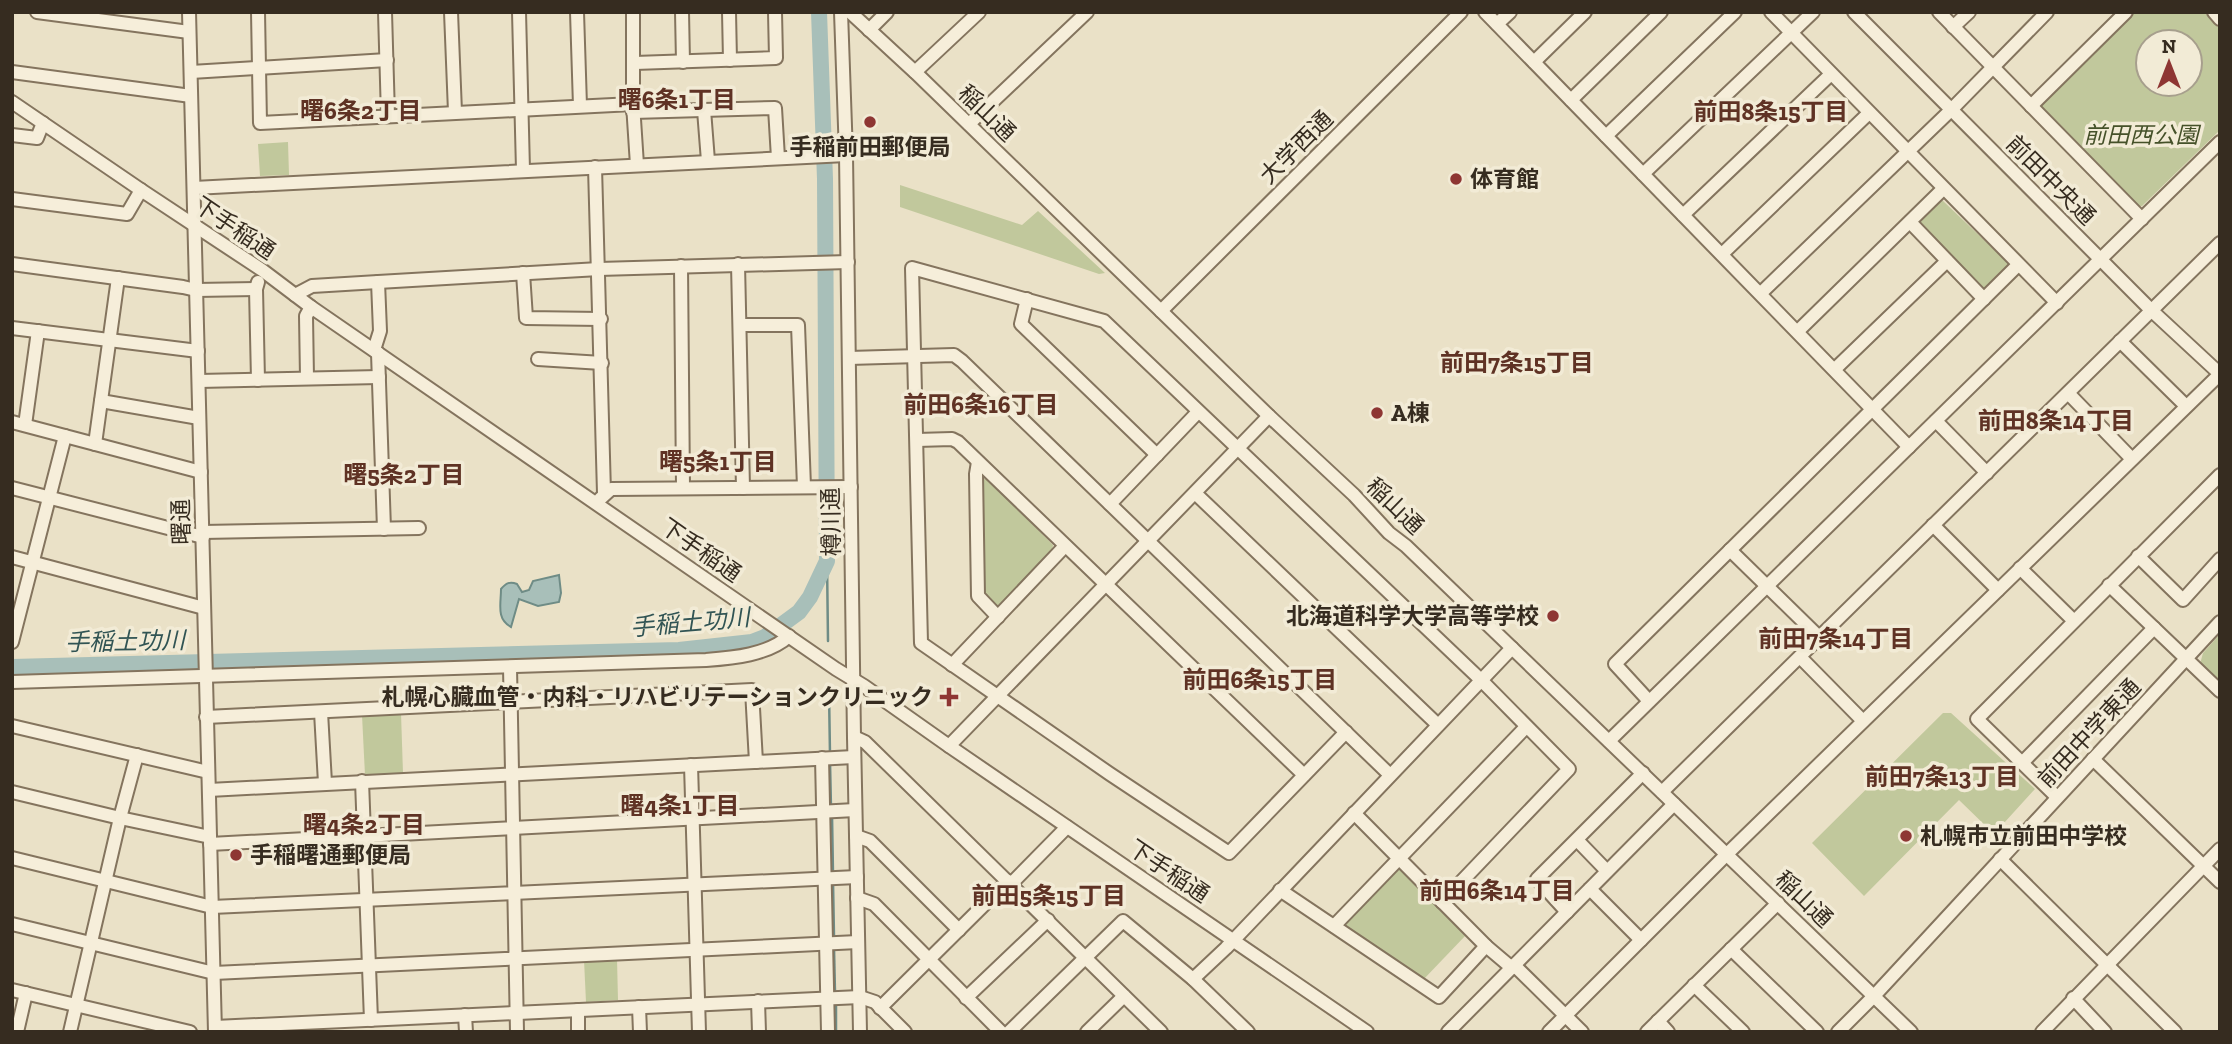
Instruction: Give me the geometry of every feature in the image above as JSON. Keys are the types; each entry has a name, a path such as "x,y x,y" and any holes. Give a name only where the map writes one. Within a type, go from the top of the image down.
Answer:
{"street":[{"path":"37,12 190,32"},
{"name":"曙通","path":"189,12 215,1030"},
{"path":"258,12 260,123 580,106 704,110 775,108 778,158"},
{"path":"385,12 388,116"},
{"path":"451,12 455,112"},
{"path":"519,12 523,170"},
{"path":"577,12 580,106"},
{"path":"633,12 633,108 637,165"},
{"path":"682,12 683,62"},
{"path":"729,12 730,60"},
{"path":"635,63 776,58 775,12"},
{"name":"樽川通","path":"841,12 840,155 848,262 855,679 853,737 860,1032"},
{"name":"稲山通","path":"850,12 1911,1032"},
{"path":"869,30 887,12"},
{"path":"915,72 979,12"},
{"path":"969,124 1087,12"},
{"name":"大学西通","path":"1161,312 1461,12"},
{"path":"1485,12 1909,447"},
{"path":"1497,24 1510,12"},
{"path":"1534,62 1585,12"},
{"path":"1571,100 1661,12"},
{"path":"1606,136 1735,12"},
{"path":"1771,12 2057,303"},
{"path":"1643,174 1813,12"},
{"name":"前田中央通","path":"1854,12 2151,310 2220,374"},
{"path":"1939,12 2142,219"},
{"path":"1953,27 1969,12"},
{"path":"1760,293 1951,110 2047,12"},
{"path":"2031,106 2126,12"},
{"path":"2214,12 2220,19"},
{"path":"191,72 387,60"},
{"path":"12,72 191,96"},
{"path":"1683,215 1831,74"},
{"name":"下手稲通","path":"12,102 262,270 376,351 600,498 750,609 1367,1032"},
{"path":"704,110 708,161"},
{"path":"1722,254 1869,113"},
{"path":"12,135 37,138 43,124"},
{"path":"1609,741 2220,142"},
{"path":"194,188 840,155"},
{"path":"595,167 602,363 600,498"},
{"path":"1797,331 1943,188"},
{"path":"12,199 127,214 141,190"},
{"path":"1910,222 1984,299"},
{"path":"1662,792 2220,243"},
{"path":"1835,369 1947,261"},
{"path":"295,295 312,286 523,273 848,262"},
{"path":"12,264 183,286 196,290 256,289"},
{"path":"738,264 743,488"},
{"path":"1649,701 1615,664 2017,265"},
{"path":"681,266 683,488"},
{"path":"1346,732 1229,853 922,643 912,268 1104,321 1480,680 1569,769 1442,902"},
{"path":"258,380 256,289 262,270"},
{"path":"523,273 526,318 601,319"},
{"path":"95,444 118,278"},
{"path":"378,282 380,331 376,351 384,528"},
{"path":"1027,299 1021,324 1157,455"},
{"path":"307,378 306,316 311,307"},
{"path":"740,326 798,325 810,487"},
{"path":"12,328 198,351"},
{"path":"38,331 19,424 201,472"},
{"path":"2120,341 2186,406"},
{"path":"849,358 954,355 962,361 1390,775"},
{"path":"538,359 602,363"},
{"path":"1549,1032 1727,854 2220,374"},
{"path":"199,381 379,377"},
{"path":"2068,393 2132,459"},
{"path":"101,401 200,418"},
{"path":"1110,504 1198,411"},
{"path":"949,746 1269,416"},
{"path":"1936,421 1986,473"},
{"path":"12,642 65,436"},
{"path":"916,440 952,439 1304,775"},
{"path":"978,462 978,596 998,617"},
{"path":"2057,797 1976,719 2220,475"},
{"path":"600,498 611,489 851,487"},
{"path":"12,488 202,535 419,528"},
{"path":"1195,493 1438,725"},
{"path":"1933,525 1998,590"},
{"path":"953,665 1065,546"},
{"path":"1730,550 1819,637"},
{"path":"2138,556 2183,600 2220,559"},
{"path":"12,557 204,608"},
{"path":"2020,568 2074,621"},
{"path":"2109,585 2220,691"},
{"name":"前田中学東通","path":"1838,1032 2220,622"},
{"path":"2022,763 2154,628"},
{"path":"12,682 731,658 780,645 789,636"},
{"path":"1193,979 1512,648"},
{"path":"1800,657 1863,721"},
{"path":"510,667 517,1032"},
{"path":"206,718 752,690 756,762"},
{"path":"321,712 325,783"},
{"path":"12,726 208,772"},
{"path":"1334,926 1526,727"},
{"path":"853,737 865,742 1161,1032"},
{"path":"71,1032 137,755"},
{"path":"209,790 854,757"},
{"path":"828,758 833,998 828,1032"},
{"path":"2093,759 2220,883"},
{"path":"691,765 699,1032"},
{"path":"1567,912 1537,879 1643,773"},
{"path":"362,781 371,1020"},
{"path":"12,792 210,841 855,810"},
{"path":"1448,1032 1674,803"},
{"path":"1354,813 1486,946 1513,966 1582,1032"},
{"path":"880,1008 1067,827"},
{"path":"856,836 870,841 959,930"},
{"path":"1577,840 1607,871"},
{"path":"2042,1032 2220,849"},
{"path":"12,858 212,907 857,877"},
{"path":"2000,859 2175,1032"},
{"path":"1590,889 1641,940"},
{"path":"1280,890 1439,997 1486,946"},
{"path":"857,898 874,904 1001,1032"},
{"path":"1647,1032 1778,903"},
{"path":"966,998 1048,920"},
{"path":"1009,1032 1084,956 1123,921 1193,979 1248,1032"},
{"path":"12,924 214,973 858,942"},
{"path":"1731,949 1818,1032"},
{"path":"1695,985 1743,1032"},
{"path":"12,990 190,1032"},
{"path":"17,1032 26,993"},
{"path":"1092,1030 1124,996"},
{"path":"215,1030 335,1027 371,1020 402,1018 860,997 875,1002 905,1032"},
{"path":"2073,998 2105,1032"},
{"path":"758,1001 759,1032"},
{"path":"639,1007 640,1032"},
{"path":"578,1010 578,1032"},
{"path":"465,1015 466,1032"},
{"path":"402,1018 402,1032"},
{"path":"1658,1021 1668,1032"}],"green space":[{"name":"前田西公園","path":"2134,12 2204,12 2220,29 2220,130 2142,206 2138,206 2042,107"},
{"path":"288,142 289,175 260,176 258,144"},
{"path":"900,185 1022,225 1038,211 1105,273 1099,274 900,207"},
{"path":"1941,199 2008,263 2008,267 1986,289 1920,224 1920,220"},
{"path":"979,478 989,480 1053,545 1052,551 997,608 982,591"},
{"path":"2220,634 2220,683 2200,664 2203,653"},
{"path":"401,713 403,773 365,775 362,715"},
{"path":"1943,713 1951,713 2035,789 1994,834 1959,800 1864,896 1812,843"},
{"path":"1397,870 1466,935 1422,981 1346,926 1345,922"},
{"path":"617,959 618,1000 586,1002 584,960"}],"water":[{"path":"559,575 559,602 538,606 519,599 511,627 506,624 500,611 501,589 505,585 517,584 522,592 529,590 533,581"}],"waterway":[{"name":"手稲土功川","path":"12,667 679,650 752,642 765,637 799,612 810,597 827,561 825,179 819,12"},
{"path":"827,561 828,641"},
{"path":"829,691 830,755"},
{"path":"830,762 831,808"},
{"path":"832,815 833,874"},
{"path":"833,881 834,937"},
{"path":"834,948 835,993"},
{"path":"836,1004 836,1032"}],"place":[{"name":"手稲前田郵便局","path":"870,122"},
{"name":"体育館","path":"1456,179"},
{"name":"A棟","path":"1377,413"},
{"name":"北海道科学大学高等学校","path":"1553,616"},
{"name":"札幌心臓血管・内科・リハビリテーションクリニック","path":"949,697"},
{"name":"札幌市立前田中学校","path":"1906,836"},
{"name":"手稲曙通郵便局","path":"236,855"}],"district":[{"name":"曙6条1丁目","path":"677,99"},
{"name":"曙6条2丁目","path":"361,110"},
{"name":"前田8条15丁目","path":"1771,111"},
{"name":"前田7条15丁目","path":"1517,362"},
{"name":"前田6条16丁目","path":"981,404"},
{"name":"前田8条14丁目","path":"2056,420"},
{"name":"曙5条1丁目","path":"718,461"},
{"name":"曙5条2丁目","path":"404,474"},
{"name":"前田7条14丁目","path":"1836,638"},
{"name":"前田6条15丁目","path":"1260,679"},
{"name":"前田7条13丁目","path":"1942,776"},
{"name":"曙4条1丁目","path":"680,805"},
{"name":"曙4条2丁目","path":"364,824"},
{"name":"前田6条14丁目","path":"1497,890"},
{"name":"前田5条15丁目","path":"1049,895"}]}
